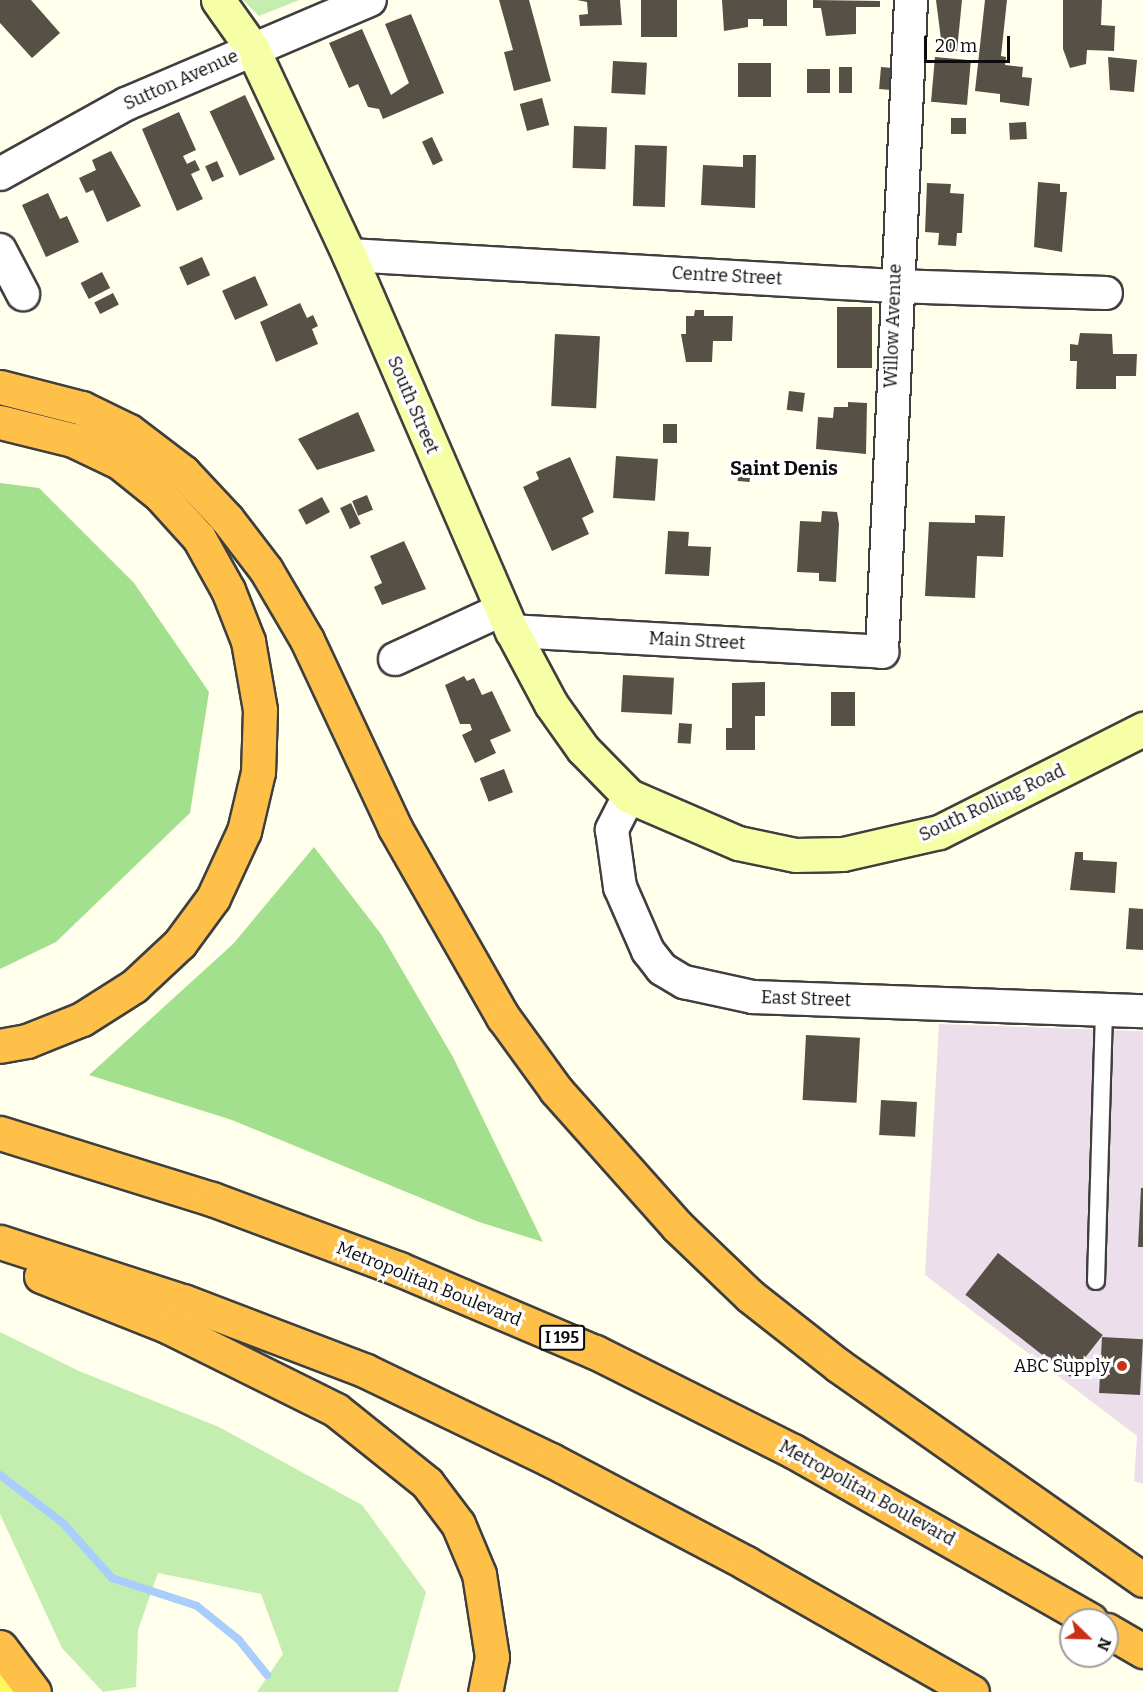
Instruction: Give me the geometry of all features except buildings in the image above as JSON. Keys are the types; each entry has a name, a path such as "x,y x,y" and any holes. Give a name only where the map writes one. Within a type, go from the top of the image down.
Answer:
{"highway":[{"path":"0,387 82,408 129,432 183,472 227,519 266,570 307,640 395,828 503,1017 556,1090 677,1226 750,1296 839,1365 1143,1580"},
{"path":"0,422 73,440 119,462 160,495 199,538 228,590 248,641 260,710 258,772 244,831 213,898 180,943 134,986 82,1019 27,1041 0,1046"},
{"name":"Metropolitan Boulevard","path":"0,1133 212,1199 399,1269 595,1352 793,1451 1069,1608"},
{"path":"0,1242 183,1300 366,1371 551,1460 694,1536 972,1692"},
{"path":"0,1260 169,1327 272,1375 336,1410 388,1447 428,1483 458,1524 479,1574 492,1657 485,1692"},
{"path":"1119,1637 1143,1651"},
{"path":"0,1647 34,1692"}],"main road":[{"path":"0,1688 2,1692"}],"street":[{"name":"South Street","path":"218,0 252,48 349,255 506,620 551,704 583,749 629,796"},
{"name":"Sutton Avenue","path":"0,174 126,104 252,48 370,0"},
{"name":"Willow Avenue","path":"882,652 894,286 910,0"},
{"path":"0,249 23,294"},
{"name":"Centre Street","path":"349,255 894,286 1106,293"},
{"name":"Main Street","path":"394,659 506,620 882,652"},
{"name":"South Rolling Road","path":"629,796 738,843 795,855 843,854 939,832 1143,729"},
{"name":"East Street","path":"629,796 612,830 620,887 648,951 662,969 684,982 753,997 1143,1011"}],"lane":[{"path":"1096,1281 1104,1010"}],"shaded area":[{"path":"939,1024 1143,1031 1143,1484 1134,1481 1137,1436 925,1275"}],"green space":[{"path":"243,0 299,0 259,16"},
{"path":"0,483 39,488 134,583 209,692 190,813 56,942 0,969"},
{"path":"314,847 381,934 453,1057 543,1242 479,1222 232,1120 89,1075 233,944"},
{"path":"0,1332 79,1371 219,1427 362,1505 426,1592 398,1692 257,1692 283,1654 261,1594 158,1573 138,1630 136,1687 103,1692 62,1648 0,1514"}],"waterway":[{"path":"0,1475 63,1523 112,1578 197,1606 239,1640 267,1675"}],"place":[{"name":"ABC Supply","path":"1122,1366"}],"district":[{"name":"Saint Denis","path":"784,468"}]}
